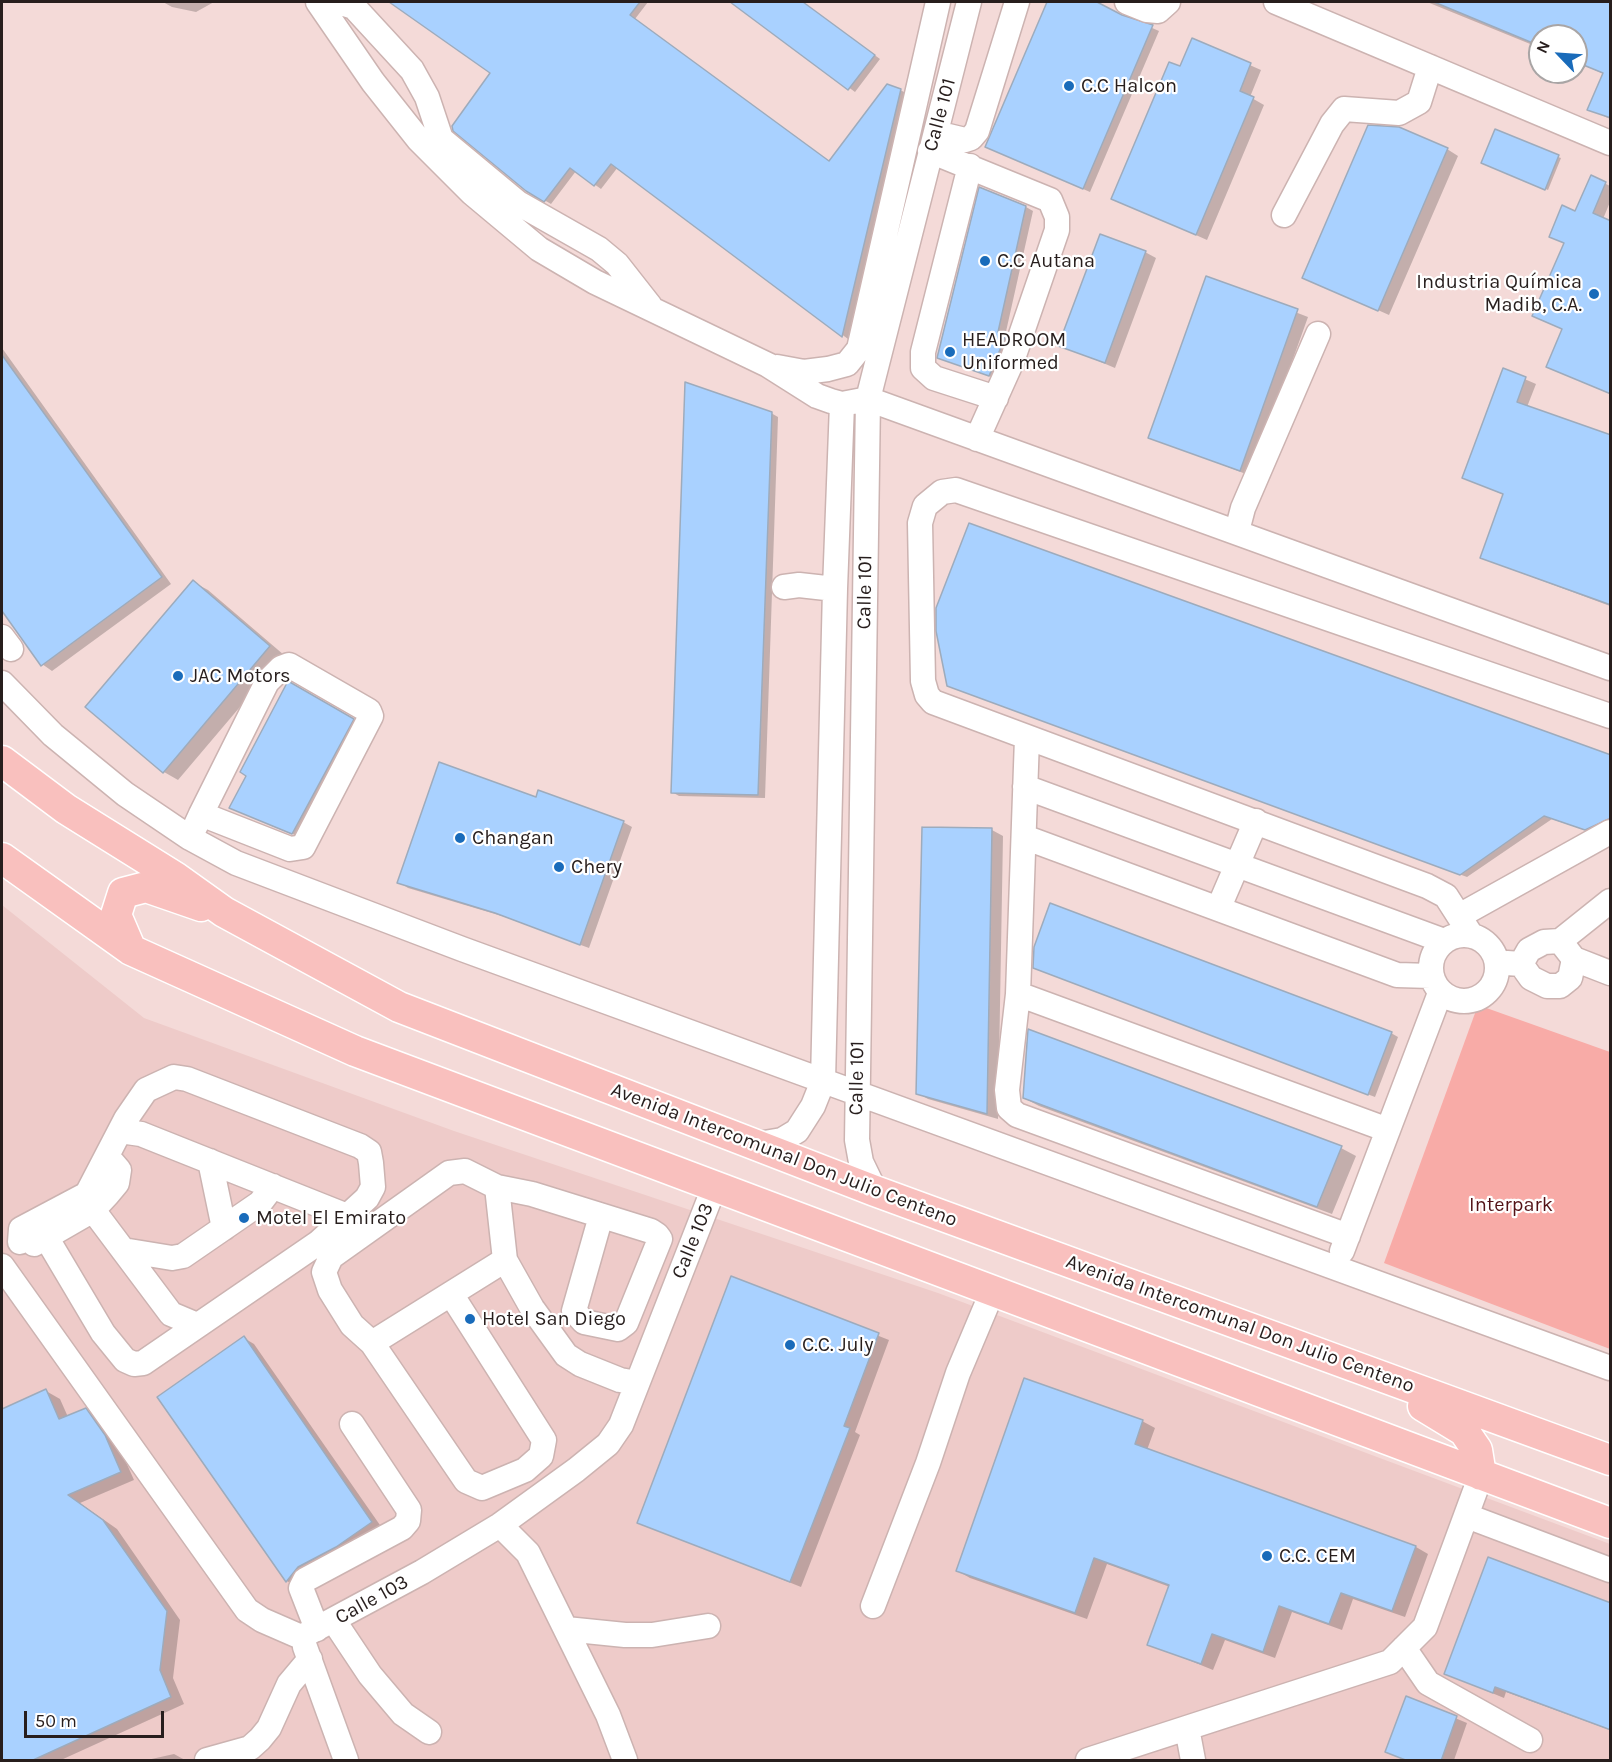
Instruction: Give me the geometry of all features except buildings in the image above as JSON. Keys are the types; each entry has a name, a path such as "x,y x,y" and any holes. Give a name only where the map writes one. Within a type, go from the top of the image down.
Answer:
{"main road":[{"name":"Avenida Intercomunal Don Julio Centeno","path":"2,761 66,809 175,877 224,912 399,1007 758,1144 874,1191 1611,1460"},
{"path":"2,858 131,950 355,1051 1611,1523"},
{"path":"131,950 116,915 123,893 146,887 224,912"},
{"path":"1351,1365 1464,1431 1477,1450 1482,1475"}],"street":[{"path":"325,2 354,7 412,70 427,97 441,139 518,203 599,249 617,264 653,310"},
{"path":"325,2 372,82 419,140 472,193 539,249 595,282 768,365 817,396 842,404 868,399 1611,668"},
{"path":"768,365 804,372 828,369 847,364 859,349 938,2"},
{"name":"Calle 101","path":"874,1191 861,1162 856,1140 868,399 969,2"},
{"path":"933,142 965,140 977,131 1017,2"},
{"path":"1127,2 1147,10 1158,11 1168,2"},
{"path":"1276,2 1611,143"},
{"path":"1284,215 1332,124 1344,109 1399,113 1419,102 1430,68"},
{"path":"933,142 970,166 1050,200 1058,217 1053,240 1012,361 976,439"},
{"path":"970,166 923,352 923,368 934,378 996,398"},
{"path":"1236,531 1243,508 1318,334"},
{"name":"Calle 101","path":"758,1144 782,1140 797,1131 813,1106 823,1081 835,589 842,404"},
{"path":"1023,837 1219,907 1397,975 1436,984 1457,1001 1476,1000 1491,988 1497,971 1497,962 1488,945 1465,926 1446,896 1427,886 1256,821 941,707 927,695 923,681 920,523 925,506 942,492 956,490 1611,716"},
{"path":"784,588 799,585 835,589"},
{"path":"190,838 201,814 267,682 281,668 289,665 369,711 371,716 303,847 290,849 201,814"},
{"path":"2,683 53,735 125,794 190,838 236,863 823,1081 1611,1368"},
{"path":"1027,738 1018,994 1007,1090 1010,1108 1017,1115 1348,1236"},
{"path":"1025,787 1444,941"},
{"path":"1219,907 1256,821"},
{"path":"1337,1267 1388,1130 1436,984 1432,956 1444,941 1462,935 1465,926 1611,832"},
{"path":"1497,962 1521,964 1531,978 1547,986 1560,986 1570,978 1567,950 1611,901"},
{"path":"1521,964 1529,950 1544,942 1567,950 1611,973"},
{"path":"1018,994 1388,1130"},
{"path":"46,1237 103,1333 125,1360 134,1364 142,1363 318,1243 367,1198 373,1187 369,1152 360,1146 187,1079 174,1077 146,1090 120,1131 87,1194 21,1229 24,1248 93,1210 117,1183 119,1170 113,1163 105,1160"},
{"path":"120,1131 141,1134 347,1216"},
{"path":"210,1161 224,1228"},
{"path":"451,1294 544,1440 541,1456 525,1470 482,1488 466,1481 372,1343 352,1324 330,1290 324,1272 331,1257 449,1173 465,1171 497,1187 532,1194 651,1231 660,1239 626,1323 618,1329 584,1322 574,1311 601,1216"},
{"name":"Calle 103","path":"317,1629 500,1525 608,1444 621,1425 715,1185"},
{"path":"123,1250 172,1258 183,1256 260,1203 273,1186"},
{"path":"497,1187 505,1260 532,1308 566,1355 601,1372 637,1383"},
{"path":"93,1210 171,1314 197,1325"},
{"path":"372,1343 505,1260"},
{"path":"2,1266 248,1610 262,1620 317,1629"},
{"path":"873,1606 928,1463 958,1373 993,1290"},
{"path":"352,1424 409,1510 408,1521 402,1528 305,1581 301,1588 317,1629 370,1675 396,1706 429,1732"},
{"path":"1088,1761 1390,1662 1425,1627 1482,1475"},
{"path":"1467,1516 1611,1570"},
{"path":"500,1525 528,1553 608,1715 625,1761"},
{"path":"566,1629 634,1635 708,1626"},
{"path":"207,1761 250,1748 260,1739 269,1728 289,1684 310,1659 317,1629"},
{"path":"1404,1648 1428,1683 1530,1740"},
{"path":"310,1659 346,1761"},
{"path":"1187,1728 1193,1761"}],"shaded area":[{"path":"2,905 144,1018 454,1131 938,1293 1610,1544 1610,1760 2,1760"}],"green space":[{"name":"Interpark","path":"1478,1005 1610,1052 1610,1349 1384,1263"}],"place":[{"name":"C.C Halcon","path":"1069,86"},
{"name":"C.C Autana","path":"985,261"},
{"name":"Industria Química Madib, C.A.","path":"1594,294"},
{"name":"HEADROOM Uniformed","path":"950,352"},
{"name":"JAC Motors","path":"178,676"},
{"name":"Changan","path":"460,838"},
{"name":"Chery","path":"559,867"},
{"name":"Motel El Emirato","path":"244,1218"},
{"name":"Hotel San Diego","path":"470,1319"},
{"name":"C.C. July","path":"790,1345"},
{"name":"C.C. CEM","path":"1267,1556"}]}
